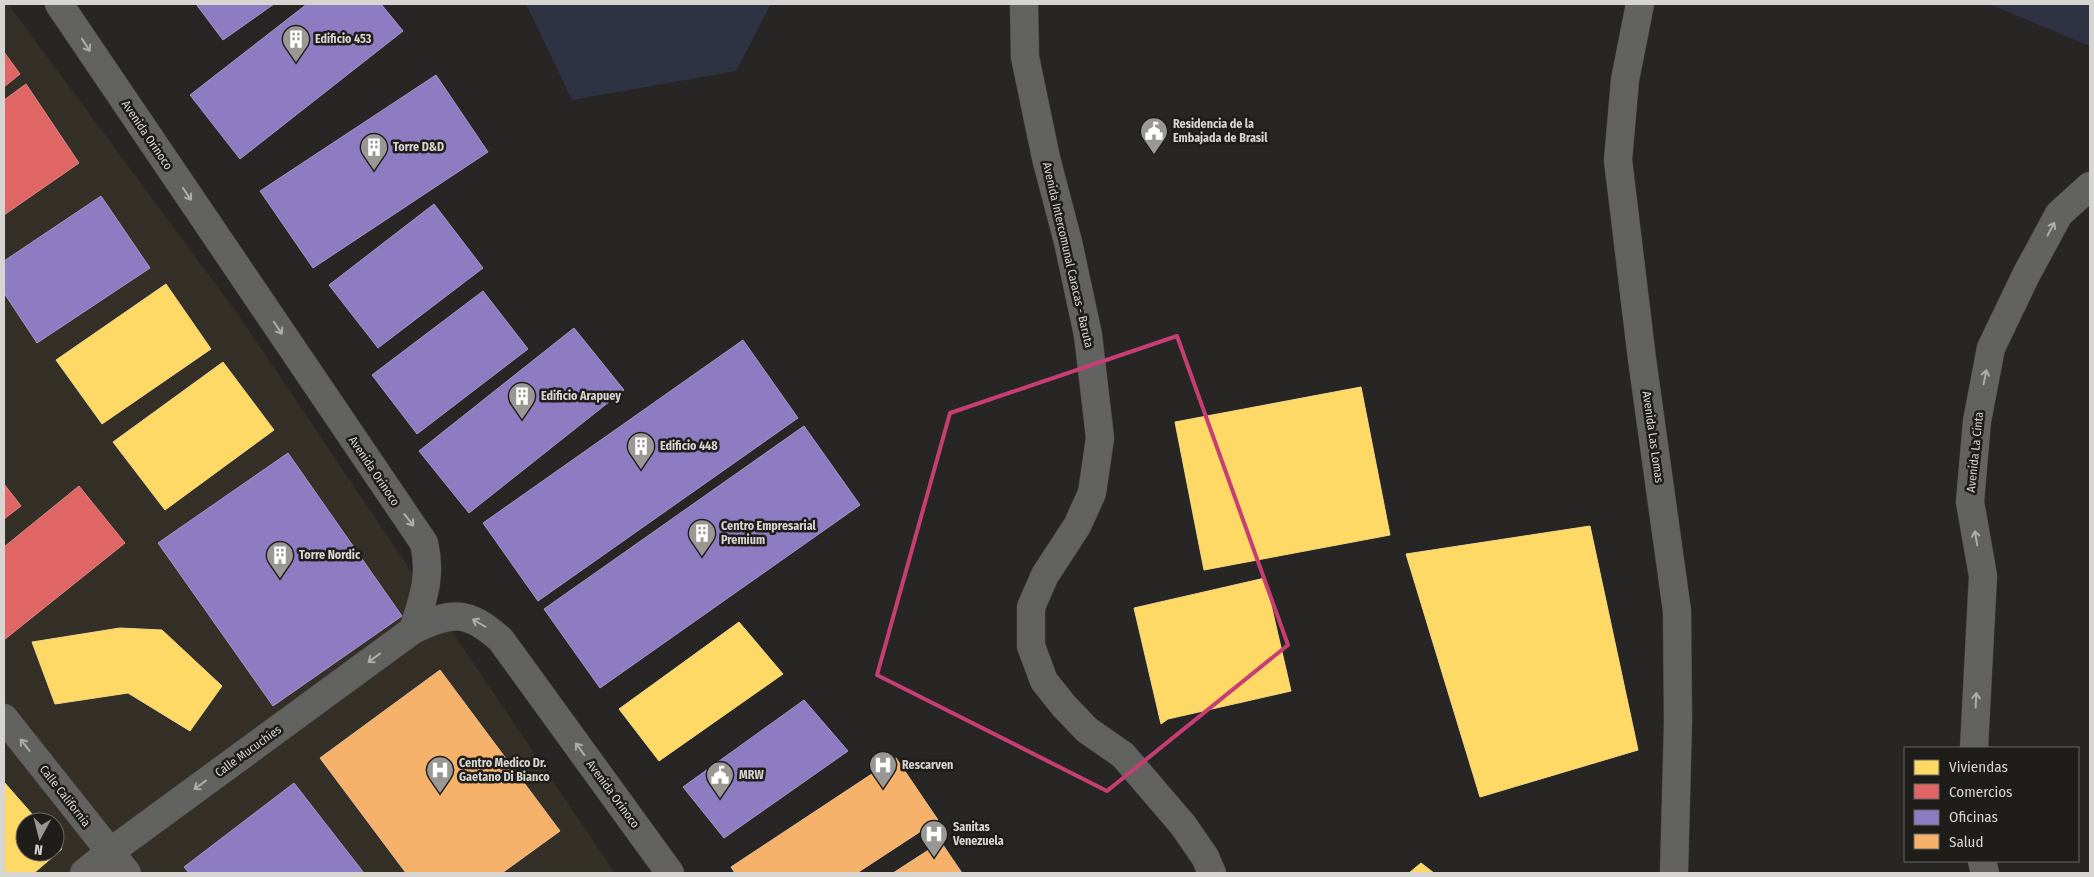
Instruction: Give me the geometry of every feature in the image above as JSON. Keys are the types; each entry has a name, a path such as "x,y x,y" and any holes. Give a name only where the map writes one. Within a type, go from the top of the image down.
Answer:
{"street":[{"name":"Avenida Orinoco","path":"59,4 424,543 428,559 426,588 413,630"},
{"name":"Avenida Intercomunal Caracas - Baruta","path":"1024,4 1025,57 1046,158 1068,242 1088,335 1100,438 1092,493 1077,526 1045,575 1031,607 1031,646 1044,681 1059,700 1087,730 1123,755 1182,824 1205,857 1212,873"},
{"name":"Avenida Las Lomas","path":"1640,4 1625,80 1618,160 1642,359 1678,611 1678,722 1674,873"},
{"name":"Avenida La Cinta","path":"1974,747 1983,576 1970,502 1977,421 1991,348 2026,275 2059,214 2090,186"},
{"name":"Avenida Orinoco","path":"413,630 439,618 472,619 487,628 501,640 670,873"},
{"name":"Calle Mucuchíes","path":"84,873 413,630"},
{"name":"Calle California","path":"4,718 127,873"}],"highlighted area":[{"path":"1177,336 1288,645 1107,791 877,675 950,413"}],"shaded area":[{"path":"4,4 8,4 237,313 615,873 4,873"},
{"path":"526,4 771,4 736,71 572,100"},
{"path":"1989,4 2090,4 2090,46"}],"building: Viviendas":[{"path":"166,284 211,349 102,424 56,360"},
{"path":"223,362 274,430 165,510 113,442"},
{"path":"1361,387 1390,535 1204,570 1175,422"},
{"path":"1590,526 1638,750 1480,797 1406,554"},
{"path":"1265,578 1291,691 1168,719 1161,724 1134,608"},
{"path":"739,622 783,674 659,761 619,709"},
{"path":"120,628 162,630 222,686 190,731 128,693 55,704 32,642"},
{"path":"4,782 30,812 15,812 15,862 47,862 34,873 4,873"},
{"path":"1421,863 1434,873 1409,873"}],"building: Comercios":[{"path":"4,52 20,74 4,87"},
{"path":"26,84 79,163 4,215 4,100"},
{"path":"4,484 21,506 4,519"},
{"path":"79,486 125,543 4,640 4,547"}],"building: Oficinas":[{"path":"196,4 274,4 223,40"},
{"name":"Edificio 453","path":"307,4 381,4 403,31 240,159 190,95"},
{"name":"Torre D&D","path":"436,75 488,152 313,268 260,191"},
{"path":"101,196 150,268 37,343 4,293 4,261"},
{"path":"434,204 483,268 378,348 329,285"},
{"path":"483,291 528,349 417,434 372,375"},
{"name":"Edificio Arapuey","path":"574,328 624,390 469,513 419,451"},
{"name":"Edificio 448","path":"743,340 798,418 538,601 483,523"},
{"name":"Centro Empresarial Premium","path":"804,426 860,505 600,688 544,609"},
{"name":"Torre Nordic","path":"288,453 402,616 273,706 158,543"},
{"path":"804,700 848,751 724,838 683,787"},
{"path":"294,783 364,873 189,873 184,867"}],"building: Salud":[{"name":"Centro Medico Dr. Gaetano Di Bianco","path":"440,670 560,831 502,873 406,873 320,758"},
{"name":"Rescarven","path":"896,758 938,820 857,873 735,873 731,867"},
{"name":"Sanitas Venezuela","path":"941,842 962,873 893,873"}],"place":[{"name":"Edificio 453","path":"296,63"},
{"name":"Residencia de la Embajada de Brasil","path":"1154,155"},
{"name":"Torre D&D","path":"374,171"},
{"name":"Edificio Arapuey","path":"522,420"},
{"name":"Edificio 448","path":"641,470"},
{"name":"Centro Empresarial Premium","path":"702,557"},
{"name":"Torre Nordic","path":"280,579"},
{"name":"Rescarven","path":"883,789"},
{"name":"Centro Medico Dr. Gaetano Di Bianco","path":"440,794"},
{"name":"MRW","path":"720,799"},
{"name":"Sanitas Venezuela","path":"934,858"}]}
